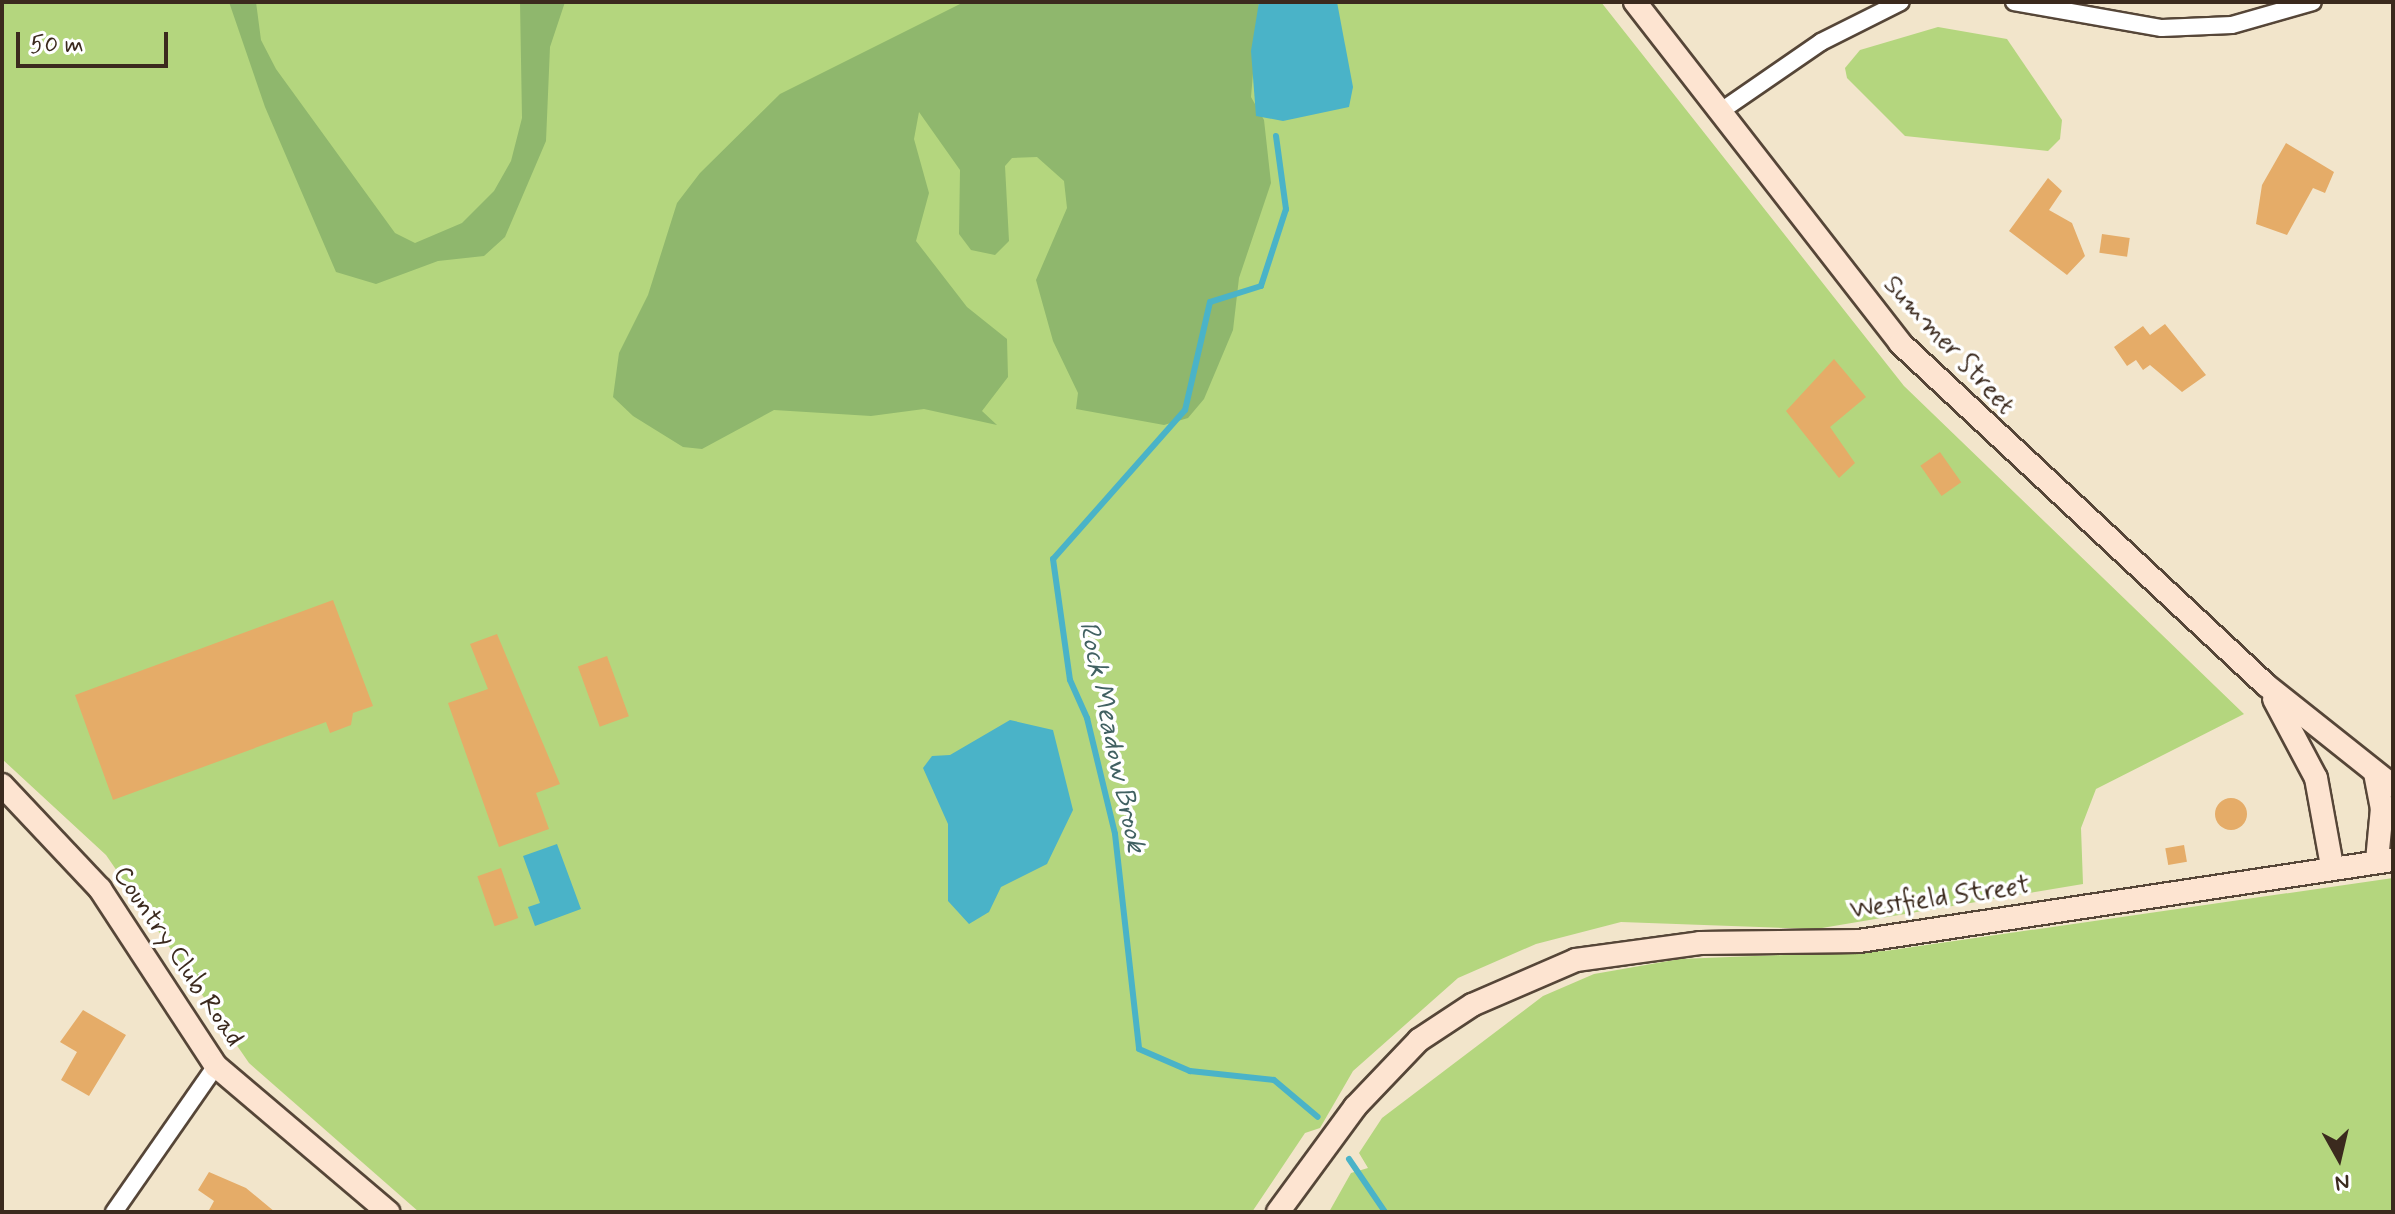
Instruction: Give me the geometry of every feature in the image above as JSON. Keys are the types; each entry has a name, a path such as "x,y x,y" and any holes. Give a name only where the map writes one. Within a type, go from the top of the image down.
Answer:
{"street":[{"name":"Summer Street","path":"1635,2 1900,343 2266,685 2384,780 2385,861"},
{"path":"1721,111 1821,42 1901,2"},
{"path":"2014,2 2162,28 2232,25 2313,2"},
{"name":"Summer Street","path":"2266,685 2316,778 2332,866"},
{"name":"Country Club Road","path":"2,785 100,889 216,1066 388,1212"},
{"name":"Westfield Street","path":"1278,1212 1355,1107 1419,1040 1500,992 1620,951 1859,941 2332,866 2385,861"},
{"path":"114,1212 216,1066"}],"green space":[{"path":"2,2 1601,2 1904,386 2244,714 2096,789 2081,828 2083,884 1816,929 1621,922 1536,944 1458,978 1353,1071 1320,1128 1305,1133 1252,1212 419,1212 249,1063 106,855 2,759"},
{"path":"229,2 256,2 261,40 276,69 395,233 415,243 462,223 494,191 511,161 522,118 520,2 565,2 550,47 546,141 505,237 484,256 438,261 376,284 336,272 265,107"},
{"path":"964,2 1259,2 1251,97 1264,120 1271,183 1239,278 1233,330 1204,399 1188,418 1164,425 1076,409 1078,393 1053,341 1036,280 1067,208 1064,181 1037,157 1012,158 1005,166 1009,241 995,255 971,250 959,234 960,170 919,112 914,139 929,193 916,241 967,307 1007,339 1008,377 982,411 997,425 924,409 871,416 774,410 702,449 683,447 633,416 613,397 619,353 648,295 677,203 700,173 780,94"},
{"path":"1938,27 2007,39 2062,120 2060,139 2048,151 1905,136 1847,78 1845,68 1860,50"},
{"path":"2393,878 2393,1212 1329,1212 1351,1173 1368,1168 1359,1153 1382,1118 1543,996 1594,974 1680,959 1885,951"}],"water":[{"path":"1259,2 1337,2 1353,87 1349,107 1283,121 1256,116 1251,51"},
{"path":"1010,720 1053,730 1073,810 1047,864 1001,887 989,912 969,924 948,901 948,824 923,768 932,756 950,755"},
{"path":"557,844 581,909 535,926 528,907 540,903 523,856"}],"building":[{"path":"2286,143 2334,172 2325,193 2313,188 2287,235 2256,224 2262,185"},
{"path":"2048,178 2062,191 2049,210 2072,223 2085,256 2067,275 2009,231"},
{"path":"2102,234 2130,238 2127,257 2099,253"},
{"path":"2165,324 2206,375 2182,392 2150,365 2143,370 2136,360 2127,366 2114,347 2143,326 2150,335"},
{"path":"1834,359 1866,397 1830,427 1855,463 1839,478 1786,411"},
{"path":"1940,452 1961,482 1942,496 1920,466"},
{"path":"333,600 373,706 353,713 351,725 330,733 326,722 113,800 75,695"},
{"path":"497,634 560,784 536,793 549,829 499,847 448,703 488,689 470,644"},
{"path":"607,656 629,716 600,727 578,667"},
{"path":"2231,798 2243,802 2247,814 2243,826 2231,830 2219,826 2215,814 2219,802"},
{"path":"2184,845 2187,862 2168,865 2165,848"},
{"path":"501,868 518,918 495,926 477,876"},
{"path":"83,1010 126,1035 89,1096 61,1080 77,1052 60,1042"},
{"path":"209,1172 246,1188 275,1212 208,1212 214,1201 198,1190"}],"waterway":[{"name":"Rock Meadow Brook","path":"1276,136 1286,209 1261,286 1210,302 1185,410 1053,559 1070,680 1087,718 1115,834 1139,1049 1190,1071 1274,1080 1318,1117"},
{"name":"Rock Meadow Brook","path":"1349,1159 1385,1212"}]}
